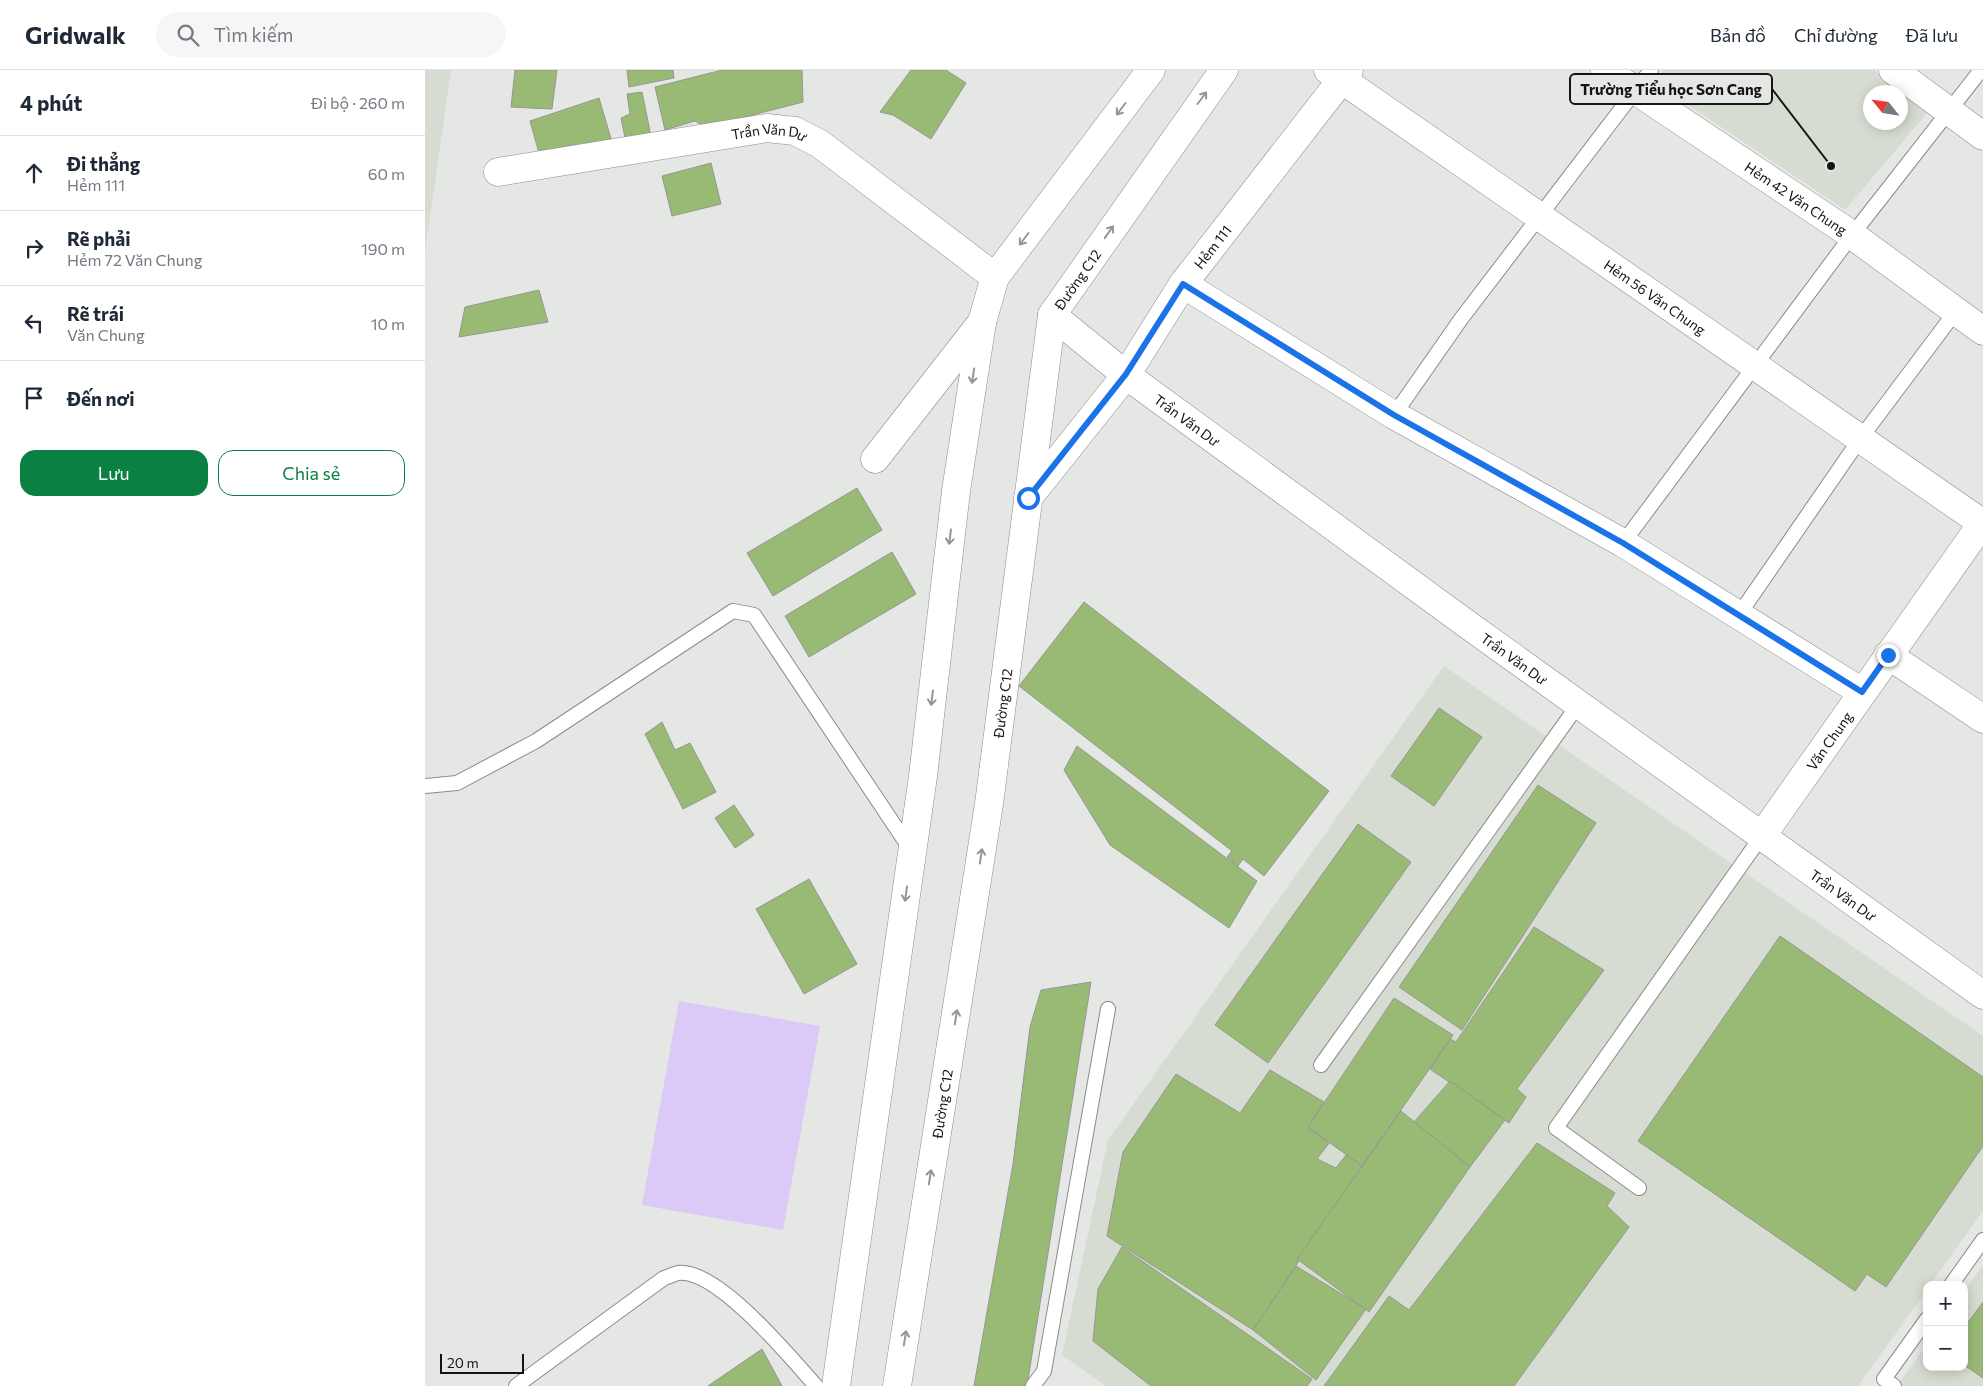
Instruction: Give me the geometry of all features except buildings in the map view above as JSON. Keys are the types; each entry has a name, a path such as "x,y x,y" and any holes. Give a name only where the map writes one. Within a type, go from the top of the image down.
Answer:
{"street":[{"path":"836,1386 912,851 956,491 981,322 995,277 1151,70"},
{"name":"Đường C12","path":"897,1386 989,804 1052,315 1223,70"},
{"name":"Hẻm 42 Văn Chung","path":"1605,70 1644,80 1983,330"},
{"path":"1893,70 1983,136"},
{"name":"Hẻm 56 Văn Chung","path":"1340,73 1540,218 1983,522"},
{"name":"Hẻm 111","path":"1028,498 1126,374 1183,284 1340,73"},
{"name":"Trần Văn Dư","path":"498,172 767,128 795,131 820,144 995,277"},
{"path":"1183,284 1394,415 1623,543 1862,692"},
{"name":"Trần Văn Dư","path":"1052,315 1126,374 1578,705 1983,996"},
{"path":"875,459 981,322"},
{"name":"Văn Chung","path":"1761,837 1983,522"},
{"path":"1888,655 1983,719"}],"lane":[{"path":"1623,543 1757,366 1852,234 1981,70"},
{"path":"1394,415 1461,319 1644,80"},
{"path":"1738,616 1861,439 1956,311"},
{"path":"425,786 457,782 536,741 733,611 754,615 912,851"},
{"path":"1321,1065 1578,705"},
{"path":"1639,1188 1556,1128 1761,837"},
{"path":"1033,1386 1044,1371 1108,1009"},
{"path":"1954,1281 1983,1240"},
{"path":"516,1386 664,1278 679,1273 698,1277 748,1312 816,1386"},
{"path":"1894,1386 1884,1380 1923,1325"}],"shaded area":[{"path":"425,70 451,70 425,252"},
{"path":"1664,70 1874,70 1893,85 1863,85 1863,130 1908,130 1908,96 1928,112 1845,210 1654,82"},
{"path":"1444,666 1983,1036 1983,1211 1933,1281 1923,1281 1923,1296 1858,1386 1106,1386 1062,1355 1108,1140"},
{"path":"679,1001 820,1026 783,1230 642,1205"},
{"path":"1983,1265 1983,1386 1897,1386 1923,1350 1923,1371 1968,1371 1968,1286"}],"place":[{"name":"Trường Tiểu học Sơn Cang","path":"1831,166"}],"route":[{"path":"1028,498 1126,374 1183,284 1394,415 1623,543 1862,692 1888,655"}]}
